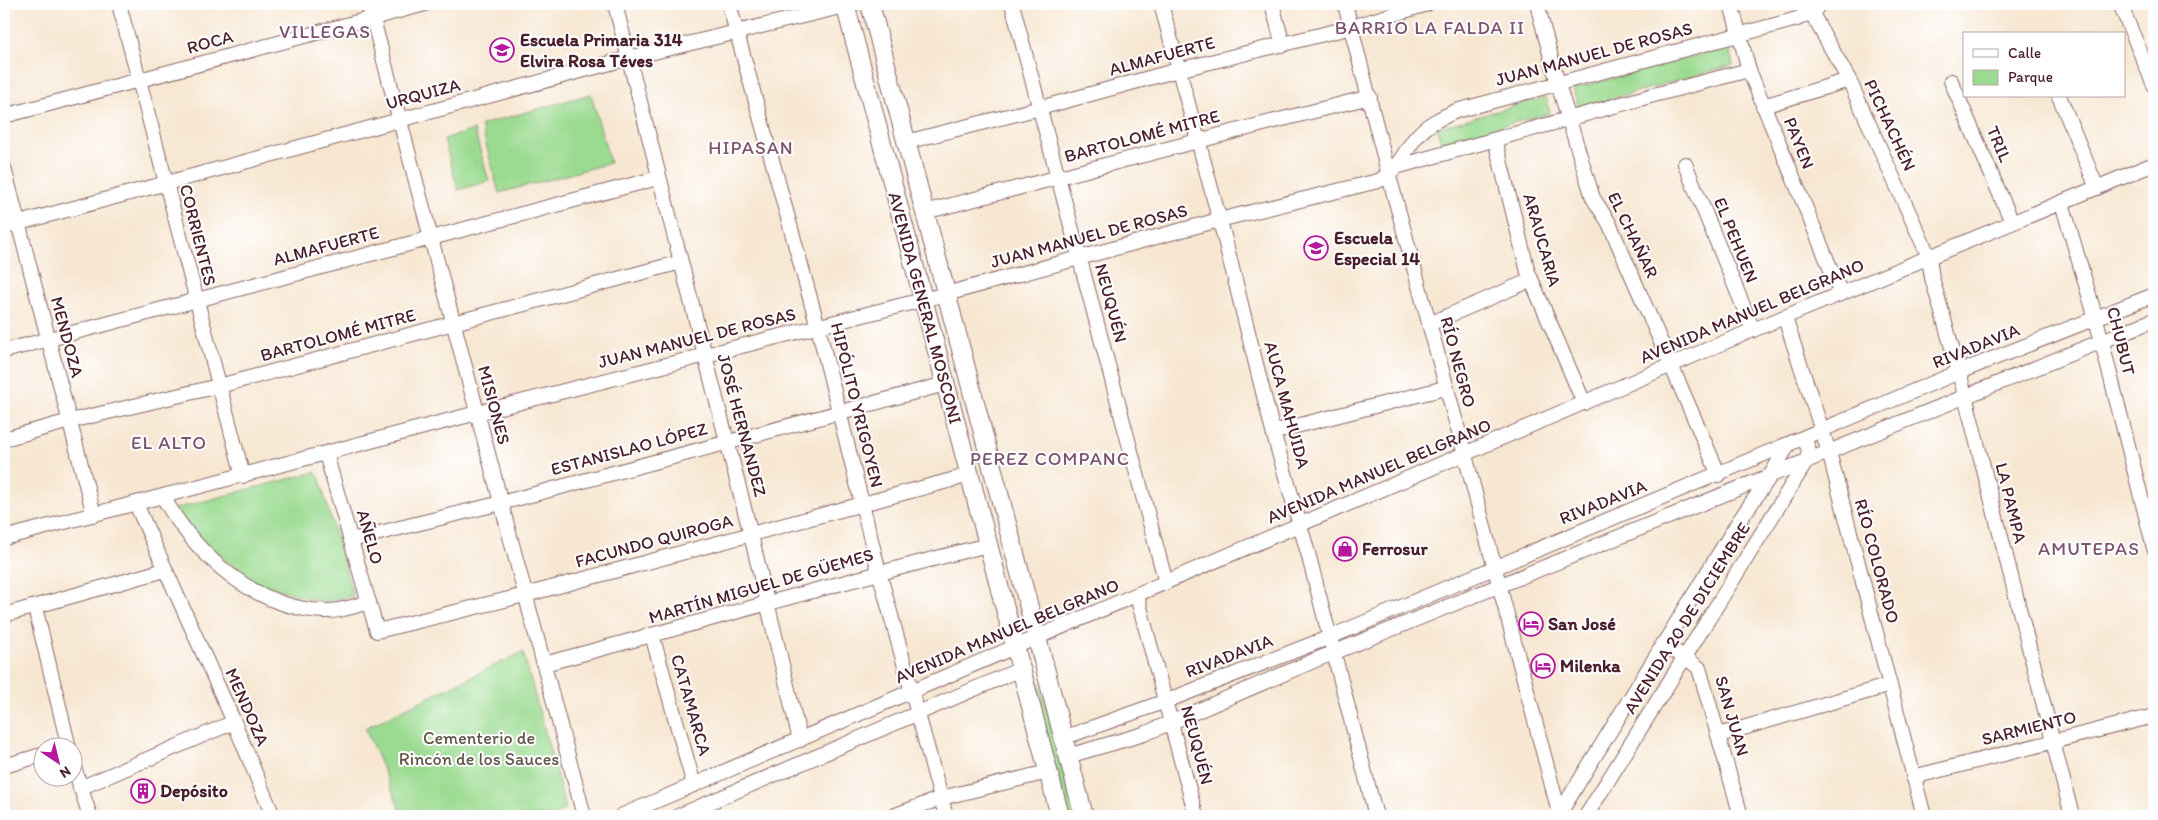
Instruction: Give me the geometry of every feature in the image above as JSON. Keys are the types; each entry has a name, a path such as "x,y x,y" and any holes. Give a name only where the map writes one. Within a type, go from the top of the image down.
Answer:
{"main road":[{"name":"AVENIDA GENERAL MOSCONI","path":"848,4 923,300 1060,816"},
{"name":"AVENIDA GENERAL MOSCONI","path":"870,4 1084,816"}],"street":[{"name":"CORRIENTES","path":"119,4 195,301 243,476"},
{"name":"ROCA","path":"4,116 139,80 370,10 425,4"},
{"name":"JOSÉ HERNANDEZ","path":"615,4 658,178 728,442 800,740"},
{"name":"HIPÓLITO YRIGOYEN","path":"729,4 818,326 879,572 946,816"},
{"name":"URQUIZA","path":"4,227 629,58 738,33 848,4"},
{"name":"NEUQUÉN","path":"1012,4 1060,178 1166,583"},
{"name":"AUCA MAHUIDA","path":"1161,4 1376,816"},
{"path":"1272,4 1283,45"},
{"name":"RÍO NEGRO","path":"1345,4 1392,172 1445,388 1465,454 1558,816"},
{"name":"ALMAFUERTE","path":"906,142 1178,70 1352,27 1427,4"},
{"name":"EL CHAÑAR","path":"1537,4 1558,84 1593,198 1609,223 1719,475"},
{"name":"PAYEN","path":"1731,4 1749,70 1841,294"},
{"path":"2120,4 2154,85"},
{"name":"JUAN MANUEL DE ROSAS","path":"1392,172 1419,134 1438,120 1456,111 1797,19 1815,8"},
{"name":"PICHACHÉN","path":"1815,8 1929,257"},
{"name":"MISIONES","path":"370,10 584,816"},
{"name":"JUAN MANUEL DE ROSAS","path":"4,538 477,413 946,294 1219,220 1378,181 1392,172 1496,140 1749,70"},
{"path":"1764,106 1849,80"},
{"name":"TRIL","path":"1951,81 2012,222"},
{"name":"BARTOLOMÉ MITRE","path":"925,212 1370,97"},
{"path":"2060,98 2098,188"},
{"name":"ARAUCARIA","path":"1496,140 1528,272 1584,403"},
{"name":"EL PEHUEN","path":"1685,164 1752,330"},
{"name":"AVENIDA MANUEL BELGRANO","path":"621,816 1300,526 1752,330 1785,318 2154,164"},
{"name":"MENDOZA","path":"4,168 94,515"},
{"name":"ALMAFUERTE","path":"4,351 658,178"},
{"name":"CHUBUT","path":"2062,202 2096,319 2154,548"},
{"name":"LA PAMPA","path":"1929,257 1932,278 1959,372 2072,816"},
{"name":"BARTOLOMÉ MITRE","path":"4,439 70,421 219,386 681,262"},
{"path":"1429,324 1531,280"},
{"name":"RIVADAVIA","path":"1063,738 1166,701 1330,637 1494,566 1822,432 1959,372 2154,295"},
{"name":"RÍO COLORADO","path":"1785,318 1829,452 1924,816"},
{"name":"RIVADAVIA","path":"1068,756 1144,734 1334,653 1769,478 2154,320"},
{"name":"ESTANISLAO LÓPEZ","path":"351,540 501,503 945,384"},
{"path":"1273,432 1445,388"},
{"path":"1802,440 1807,443 1809,448 1806,462"},
{"name":"AVENIDA 20 DE DICIEMBRE","path":"1558,816 1662,644 1739,521 1769,478 1788,445"},
{"name":"AÑELO","path":"326,454 377,631"},
{"name":"AVENIDA 20 DE DICIEMBRE","path":"1586,816 1806,462"},
{"name":"FACUNDO QUIROGA","path":"377,631 525,595 970,475"},
{"path":"163,497 174,517 202,549 227,573 253,591 298,607 324,611 369,602"},
{"name":"MENDOZA","path":"136,504 147,526 164,570 234,722 273,816"},
{"name":"MARTÍN MIGUEL DE GÜEMES","path":"544,664 988,544"},
{"path":"4,615 164,570"},
{"name":"NEUQUÉN","path":"1137,596 1196,816"},
{"path":"35,607 67,738"},
{"name":"CATAMARCA","path":"652,635 694,785"},
{"name":"SAN JUAN","path":"1662,644 1685,657 1699,668 1740,816"},
{"path":"678,816 1021,669"},
{"path":"1719,735 1890,685"},
{"name":"SARMIENTO","path":"1914,777 2154,716"},
{"path":"82,787 234,722"},
{"path":"4,766 32,758"},
{"path":"893,816 941,798 1048,772"},
{"path":"80,788 90,816"}],"green space":[{"path":"1729,47 1733,65 1579,108 1573,89"},
{"path":"591,94 610,163 499,193 481,125"},
{"path":"1546,97 1550,113 1441,142 1437,128"},
{"path":"474,130 489,181 458,190 444,139"},
{"path":"315,472 319,477 353,596 323,602 255,583 205,544 174,509"},
{"name":"Cementerio de Rincón de los Sauces","path":"523,652 566,809 559,812 557,816 403,816 365,728"},
{"path":"1035,665 1076,816 1063,816 1025,673"}],"place":[{"name":"Escuela Primaria 314 Elvira Rosa Téves","path":"502,50"},
{"name":"Escuela Especial 14","path":"1316,248"},
{"name":"Ferrosur","path":"1345,549"},
{"name":"San José","path":"1531,624"},
{"name":"Milenka","path":"1543,666"},
{"name":"Depósito","path":"143,791"}],"district":[{"name":"BARRIO LA FALDA II","path":"1430,27"},
{"name":"VILLEGAS","path":"325,31"},
{"name":"HIPASAN","path":"751,147"},
{"name":"EL ALTO","path":"169,442"},
{"name":"PEREZ COMPANC","path":"1050,458"},
{"name":"AMUTEPAS","path":"2089,548"}]}
